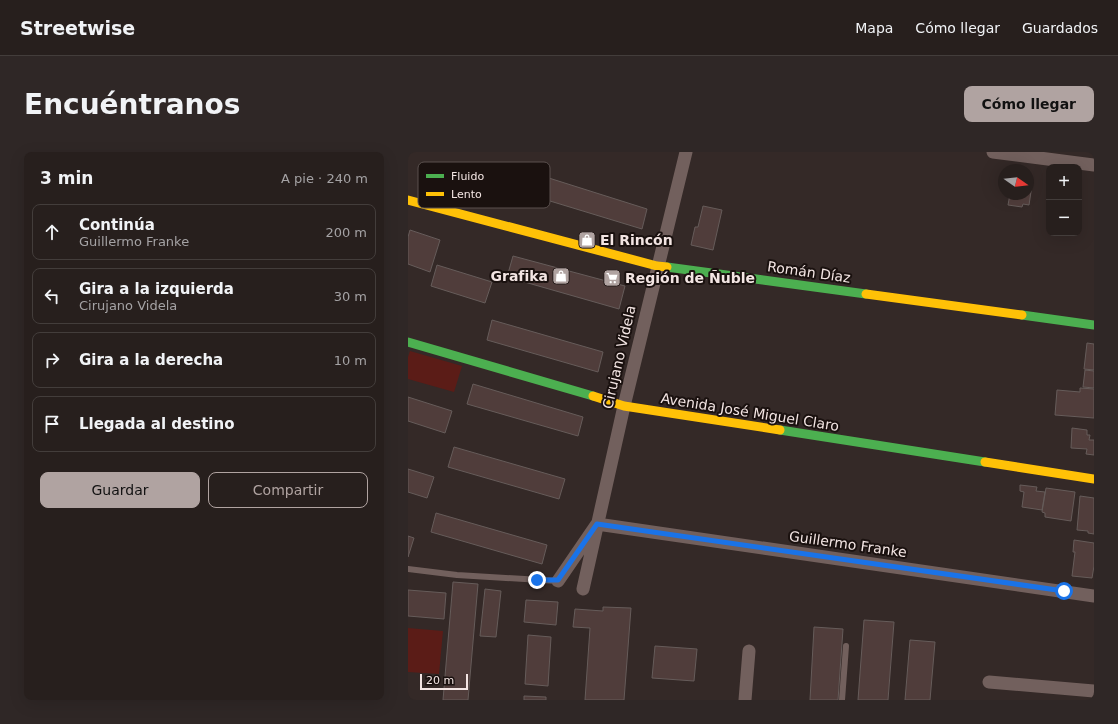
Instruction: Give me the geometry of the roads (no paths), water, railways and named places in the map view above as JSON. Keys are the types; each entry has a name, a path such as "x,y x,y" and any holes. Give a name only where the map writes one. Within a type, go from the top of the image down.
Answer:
{"street":[{"name":"Cirujano Videla","path":"582,589 624,406 686,152"},
{"path":"993,152 1094,165"},
{"name":"Román Díaz","path":"408,200 418,203"},
{"name":"Román Díaz","path":"438,208 658,266 1094,325"},
{"name":"Avenida José Miguel Claro","path":"408,342 624,406 1094,479"},
{"name":"Cirujano Videla","path":"558,580 597,524"},
{"name":"Guillermo Franke","path":"597,524 1094,596"},
{"path":"745,700 749,651"},
{"path":"989,682 1094,691"}],"lane":[{"path":"408,569 457,575 558,580"},
{"path":"842,700 846,646"}],"place":[{"name":"El Rincón","path":"587,240"},
{"name":"Grafika","path":"561,276"},
{"name":"Región de Ñuble","path":"612,278"}]}
